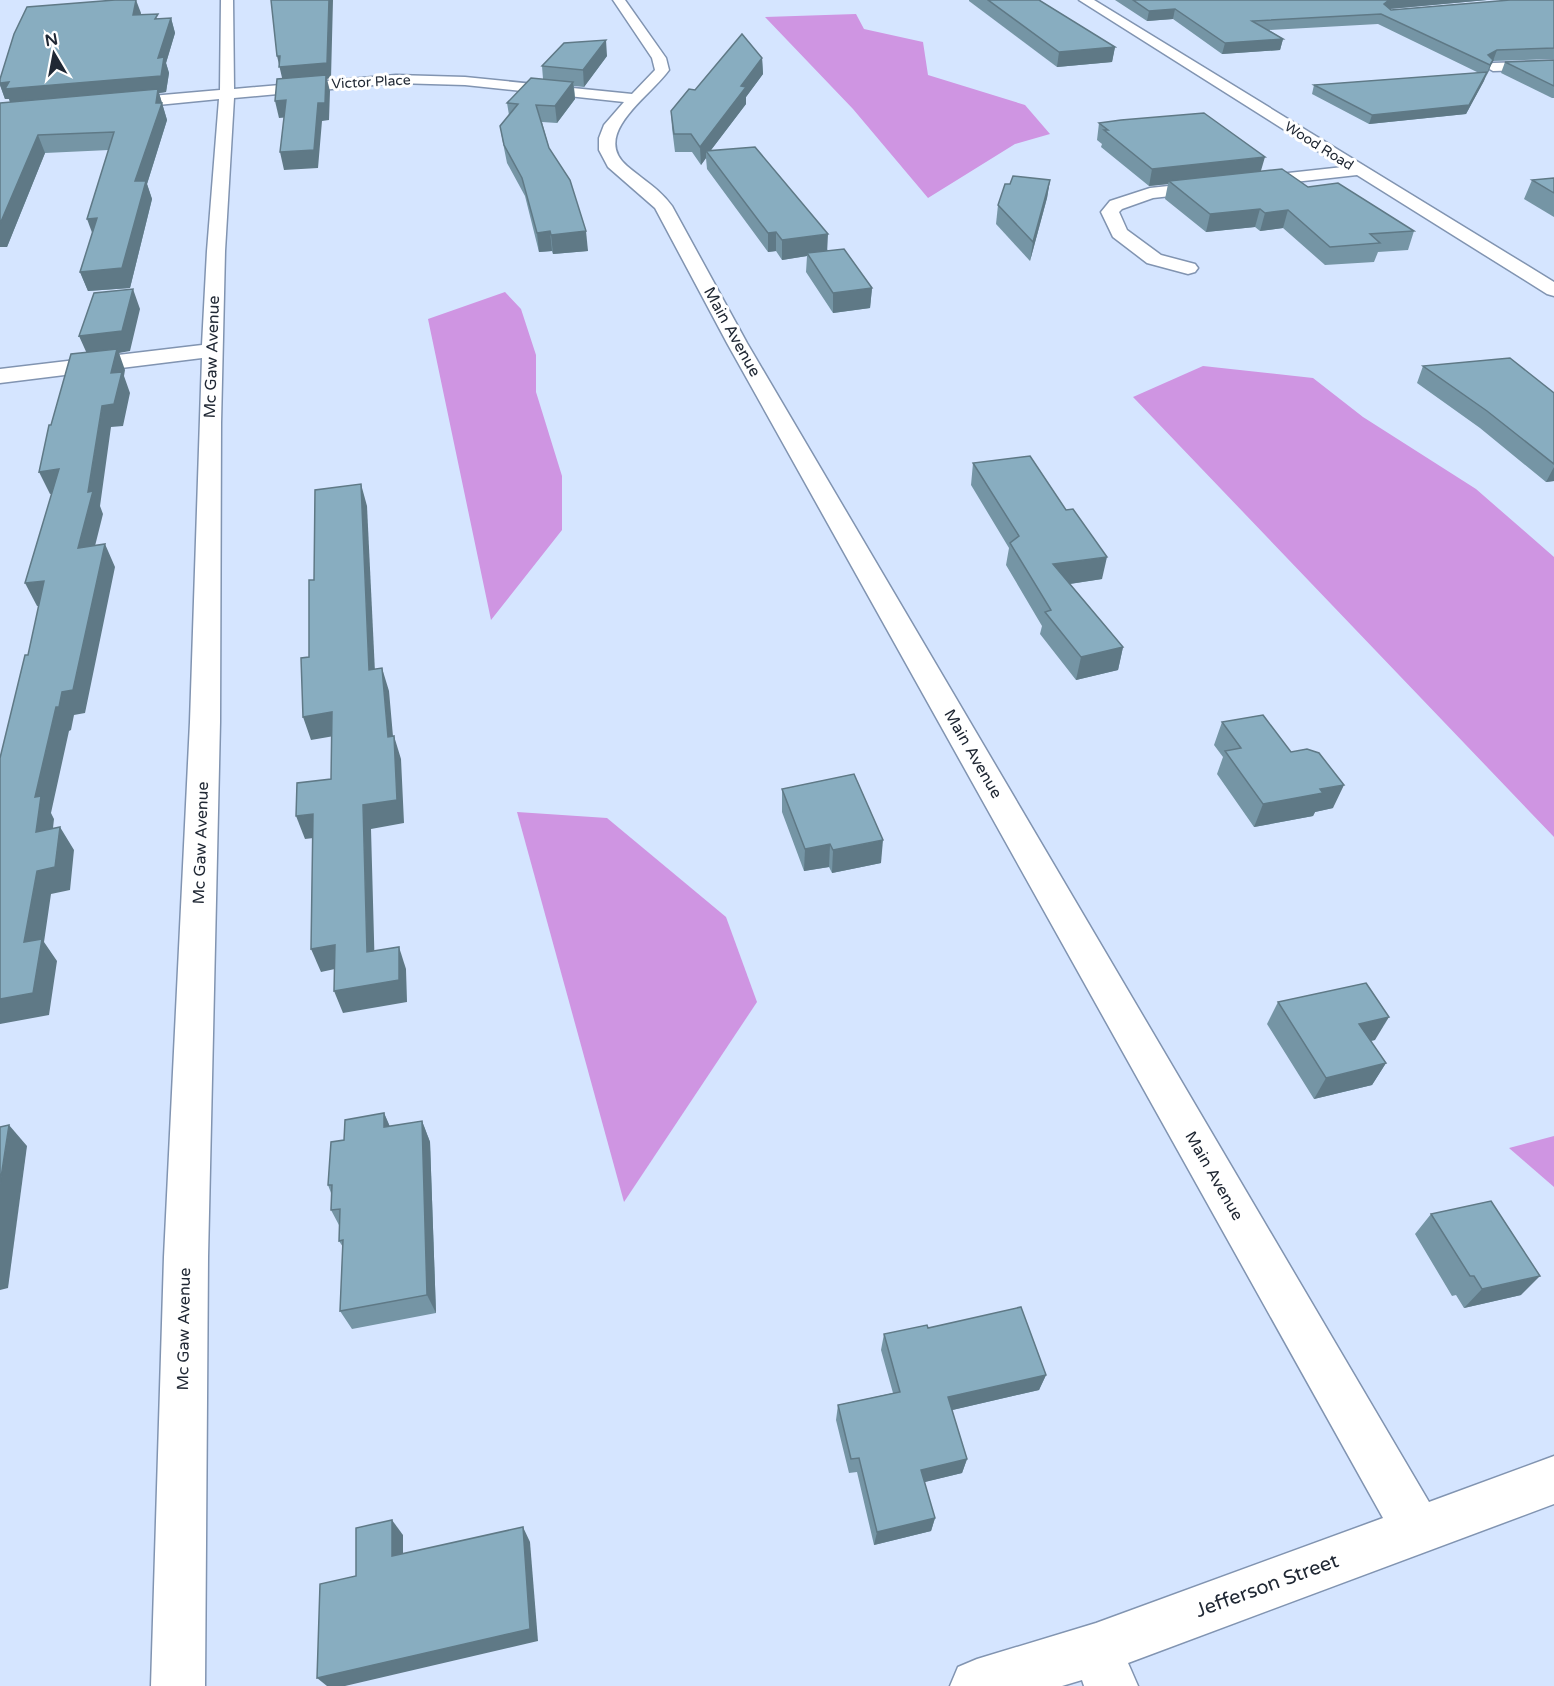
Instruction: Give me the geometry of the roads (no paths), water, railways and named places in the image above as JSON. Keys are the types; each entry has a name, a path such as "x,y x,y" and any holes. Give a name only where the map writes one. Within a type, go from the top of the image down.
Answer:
{"street":[{"name":"Mc Gaw Avenue","path":"178,1686 186,1257 205,722 213,350 222,146 227,94 227,0"},
{"name":"Main Avenue","path":"619,0 659,58 662,70 656,81 635,99 611,128 605,149 613,162 649,190 663,206 749,364 1418,1531"},
{"name":"Wood Road","path":"1085,0 1554,290"},
{"path":"1493,67 1554,65"},
{"name":"Victor Place","path":"108,105 361,81 432,79 635,99"},
{"path":"1188,268 1154,259 1119,232 1110,212 1116,205 1150,193 1358,170"},
{"path":"0,376 213,350"},
{"name":"Jefferson Street","path":"977,1686 1104,1667 1418,1531 1554,1480"}]}
